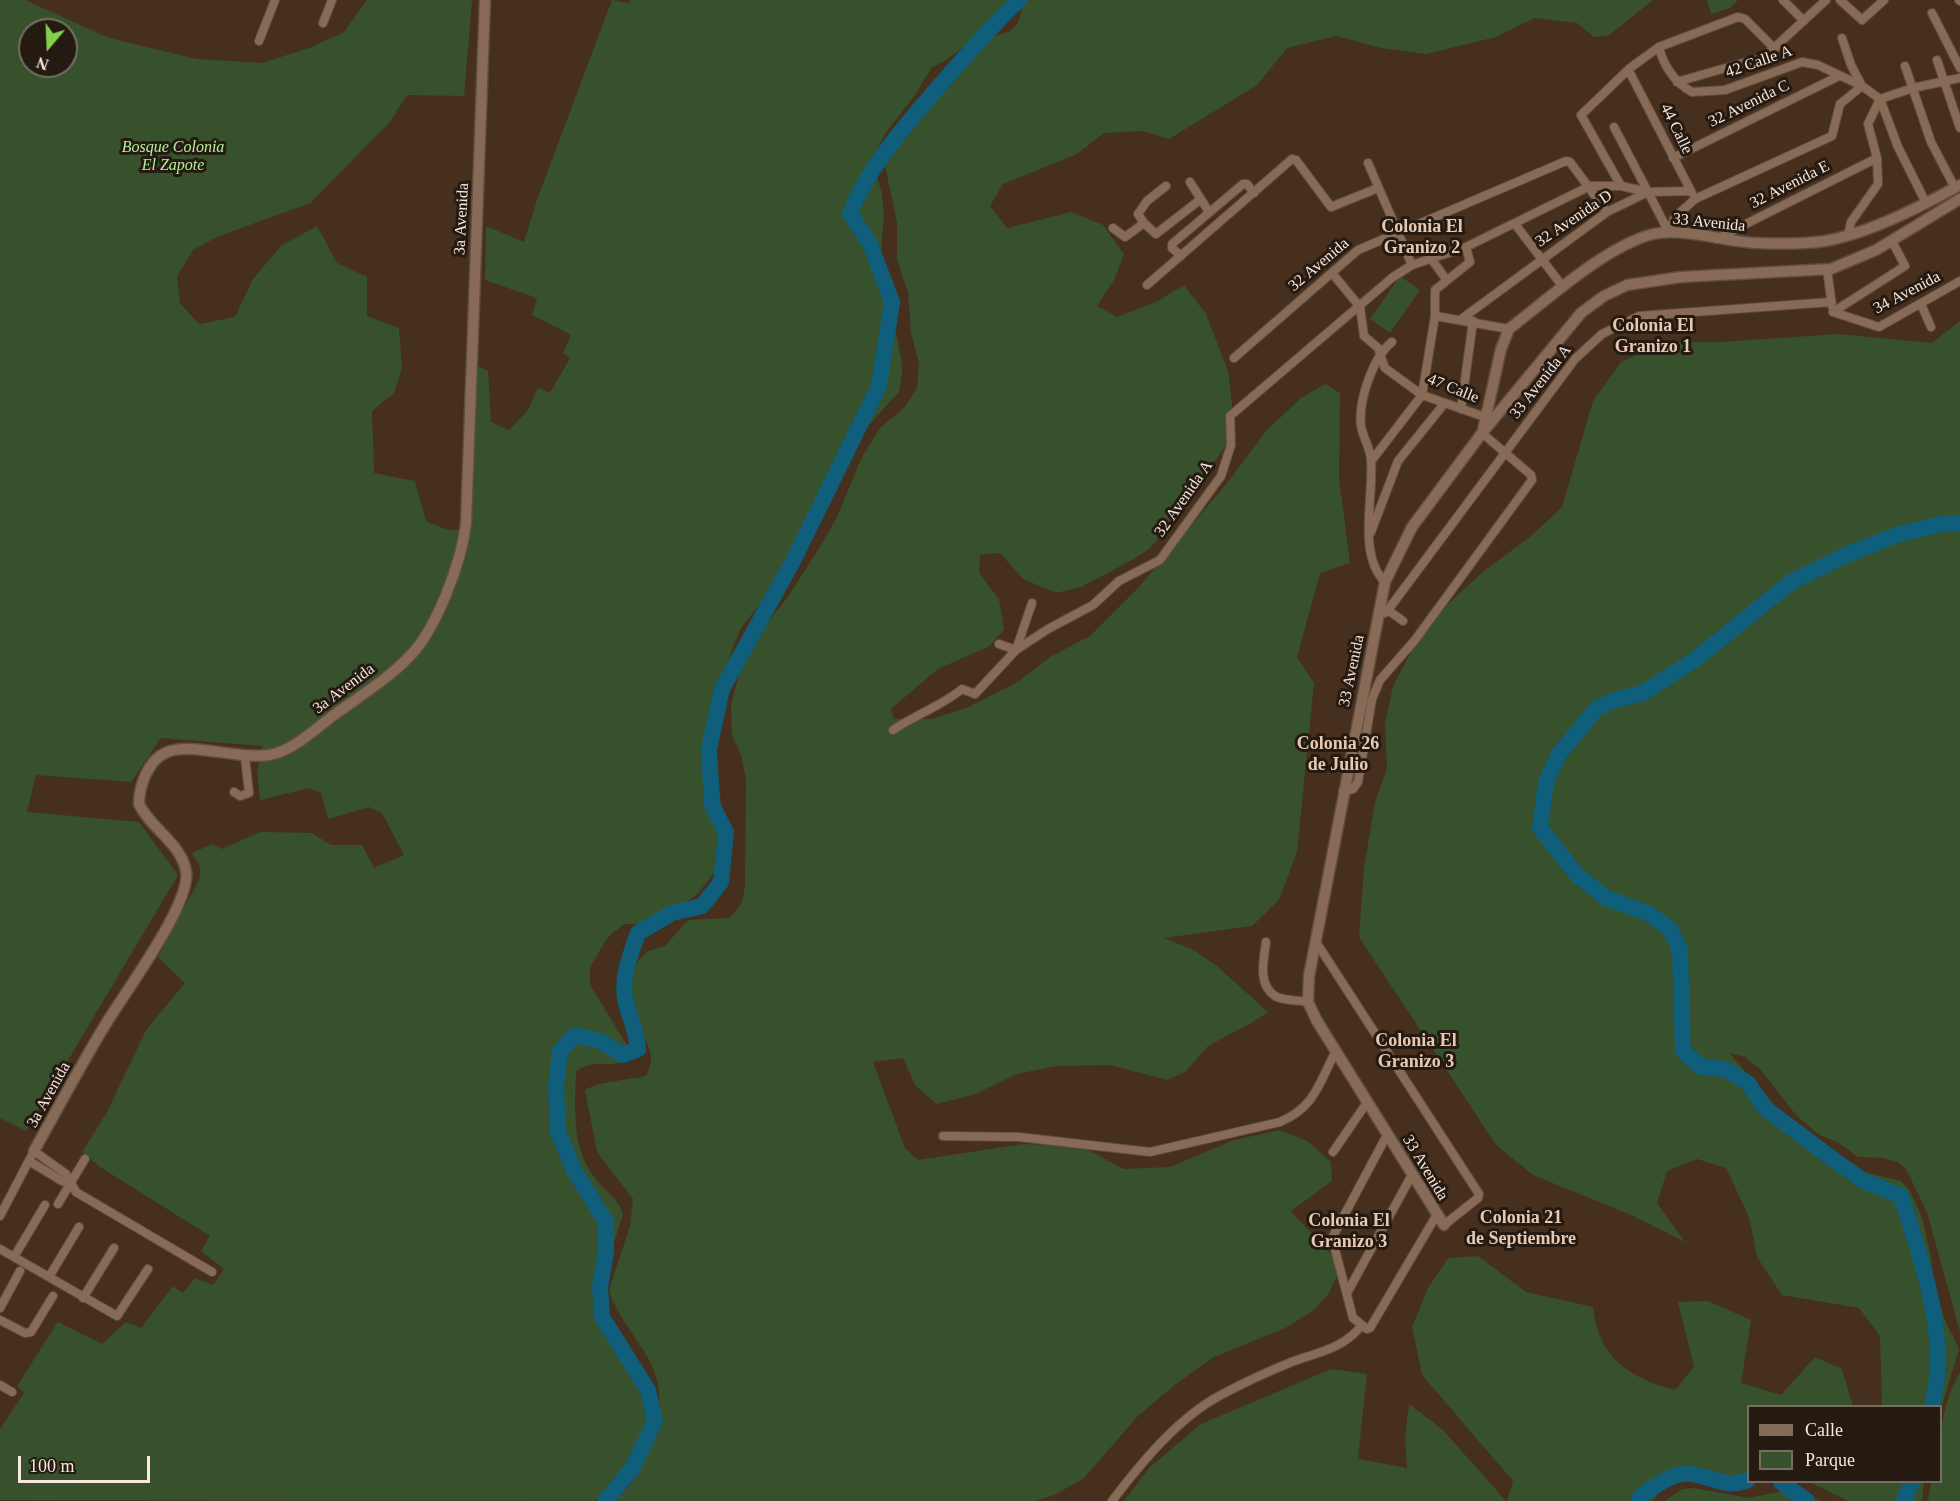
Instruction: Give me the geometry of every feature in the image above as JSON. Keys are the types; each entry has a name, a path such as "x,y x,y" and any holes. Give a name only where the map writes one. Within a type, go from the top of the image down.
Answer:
{"street":[{"path":"259,41 275,0"},
{"path":"323,23 332,0"},
{"name":"3a Avenida","path":"0,1216 103,1028 165,930 184,887 186,876 183,861 140,804 139,794 149,769 162,754 175,750 245,756 269,755 296,743 410,657 428,629 459,561 466,524 484,0"},
{"path":"1783,0 1804,21"},
{"path":"1621,186 1581,115 1629,71 1659,47 1666,66 1677,82 1753,60 1759,61 1775,49 1826,0"},
{"path":"1840,0 1862,20 1884,0"},
{"path":"1932,13 1960,68"},
{"name":"42 Calle A","path":"1659,47 1741,17 1775,49"},
{"path":"1590,186 1621,186 1648,192 1693,195 1829,138 1834,131 1840,104 1862,86 1851,65 1842,38"},
{"path":"1937,60 1960,128"},
{"path":"1759,61 1766,75"},
{"name":"42 Calle A","path":"1677,82 1692,92 1725,90 1802,62 1818,66 1862,86 1880,99"},
{"path":"1905,66 1931,142 1957,187"},
{"name":"44 Calle","path":"1629,71 1693,195"},
{"name":"32 Avenida C","path":"1673,158 1839,76"},
{"path":"1848,235 1851,222 1878,184 1877,158 1868,124 1880,99 1913,88 1960,78"},
{"path":"1880,99 1898,147 1926,203"},
{"path":"1614,127 1665,225 1671,230 1674,218 1693,195"},
{"name":"32 Avenida E","path":"1716,238 1877,158"},
{"path":"1147,285 1294,159 1331,207 1378,188"},
{"name":"32 Avenida","path":"1234,358 1358,250 1568,161 1590,186"},
{"path":"1368,163 1412,265"},
{"path":"1190,182 1209,212"},
{"path":"1181,256 1172,248 1172,244 1209,212 1244,184 1247,184 1254,194"},
{"path":"1166,186 1147,201 1138,214 1153,233 1159,233 1201,199"},
{"path":"1590,186 1607,212"},
{"name":"32 Avenida A","path":"893,730 964,689 975,694 1016,650 1048,629 1093,605 1119,581 1160,560 1221,476 1231,445 1230,416 1393,277 1412,265 1466,247 1590,186"},
{"name":"33 Avenida","path":"1482,433 1501,349 1509,329 1563,287 1620,248 1654,234 1671,230 1757,243 1824,241 1848,235 1926,203 1957,187"},
{"name":"32 Avenida D","path":"1460,320 1607,212 1648,192"},
{"name":"33 Avenida","path":"1316,942 1479,1194 1478,1198 1444,1225 1436,1216 1413,1173 1366,1104 1308,1002 1309,976 1385,582 1412,527 1482,433 1581,313 1604,296 1627,285 1681,277 1827,269 1876,250 1960,201"},
{"path":"1113,228 1125,237 1144,223"},
{"path":"1515,224 1563,287"},
{"path":"1827,269 1833,312 1905,266 1893,241"},
{"path":"1372,460 1422,395 1435,316 1435,290 1470,262 1466,247"},
{"path":"1432,260 1446,279"},
{"path":"1332,273 1360,307"},
{"name":"34 Avenida","path":"1833,312 1863,324 1879,327 1960,281"},
{"name":"33 Avenida A","path":"1378,620 1388,610 1575,359 1602,334 1639,316 1832,302"},
{"path":"1921,304 1931,327"},
{"name":"47 Calle","path":"1360,307 1364,336 1380,353 1385,368 1422,395 1485,417"},
{"path":"1435,316 1509,329"},
{"path":"1461,409 1473,321"},
{"path":"1385,582 1375,571 1370,535 1372,460 1361,422 1366,388 1380,353 1392,342"},
{"path":"1370,535 1398,460 1444,404"},
{"path":"1490,404 1500,411"},
{"path":"1343,791 1353,789 1358,782 1372,699 1380,680 1415,640 1532,480 1531,475 1482,433"},
{"path":"999,644 1016,650 1032,603"},
{"path":"1388,610 1403,621"},
{"path":"952,683 959,692"},
{"path":"234,792 240,796 249,793 245,756"},
{"path":"1266,942 1262,970 1270,991 1278,998 1308,1002"},
{"path":"943,1136 1019,1137 1150,1152 1280,1122 1297,1114 1312,1098 1335,1053"},
{"path":"1333,1152 1366,1104"},
{"path":"1387,1135 1332,1238 1353,1318 1362,1325 1370,1328 1436,1216"},
{"path":"32,1156 66,1174 76,1192 212,1272"},
{"path":"58,1204 85,1159"},
{"path":"1347,1293 1413,1173"},
{"path":"14,1257 45,1205"},
{"path":"49,1277 80,1227"},
{"path":"84,1298 114,1248"},
{"path":"0,1249 117,1316 148,1269"},
{"path":"0,1308 20,1271"},
{"path":"0,1320 25,1333 31,1332 53,1296"},
{"path":"1112,1501 1132,1476 1191,1415 1217,1397 1249,1381 1294,1361 1333,1349 1350,1338 1362,1325"},
{"path":"0,1385 12,1392"}],"green space":[{"name":"Bosque Colonia El Zapote","path":"0,0 25,0 65,18 18,18 18,78 78,78 78,24 109,38 197,59 262,63 312,47 344,32 367,0 472,0 464,96 407,95 389,123 310,203 217,237 193,250 177,277 180,303 199,324 235,317 253,279 281,246 317,226 337,263 367,277 367,316 399,328 402,368 394,393 372,411 374,473 415,481 426,521 448,530 467,529 473,377 478,366 488,371 491,422 509,430 528,410 538,388 550,393 570,358 563,353 571,335 532,315 537,298 485,280 486,226 524,242 537,200 612,0 629,3 630,0 1017,0 1015,12 1008,21 986,29 952,56 932,67 879,145 874,167 882,194 884,214 880,265 886,281 901,358 902,373 899,392 865,429 827,484 812,511 785,573 766,602 755,610 741,628 733,647 711,711 709,740 718,771 724,837 715,861 714,873 699,892 660,924 624,924 608,937 590,967 590,985 630,1050 631,1059 617,1064 591,1065 576,1071 575,1099 578,1141 587,1166 614,1198 623,1214 601,1284 601,1297 614,1330 651,1380 656,1394 639,1453 630,1466 595,1501 0,1500 0,1429 24,1393 17,1386 58,1322 102,1344 126,1322 141,1328 173,1286 183,1293 195,1278 213,1285 224,1269 201,1251 210,1236 100,1167 82,1152 107,1112 146,1030 185,983 158,957 200,878 200,866 192,853 212,844 222,849 260,832 312,833 331,845 362,845 374,868 404,855 382,813 369,807 328,819 321,793 310,788 260,800 257,771 263,746 161,738 131,782 36,775 27,812 139,822 178,875 26,1131 0,1118"},
{"path":"1024,0 1653,0 1608,36 1594,37 1577,23 1535,18 1496,37 1426,54 1381,48 1336,36 1287,48 1257,85 1169,139 1142,131 1104,133 1077,154 1003,184 990,206 1007,228 1071,212 1103,225 1124,254 1114,280 1097,306 1117,317 1158,301 1184,285 1206,314 1228,371 1232,403 1230,439 1172,524 1149,549 1081,587 1056,593 1023,579 1000,553 980,555 979,573 999,599 1004,629 990,646 938,669 891,709 894,719 932,719 969,707 1019,681 1050,657 1090,636 1139,587 1227,483 1267,430 1302,397 1326,384 1340,393 1339,478 1350,563 1320,573 1297,657 1314,683 1297,852 1279,900 1252,926 1164,938 1194,950 1218,967 1268,1012 1208,1046 1185,1072 1167,1080 1110,1065 1057,1066 1017,1074 973,1095 937,1104 915,1085 903,1058 873,1062 905,1148 918,1160 1023,1144 1082,1147 1124,1169 1170,1167 1234,1140 1280,1130 1309,1142 1331,1162 1332,1181 1291,1211 1342,1266 1329,1293 1314,1310 1285,1328 1212,1358 1138,1416 1083,1479 1054,1495 1035,1501 611,1501 629,1486 647,1455 657,1424 659,1392 650,1362 622,1318 609,1290 630,1226 633,1199 597,1152 585,1090 606,1083 646,1076 651,1055 644,1037 631,1020 621,1000 638,961 648,951 665,946 688,920 730,918 742,903 745,885 746,779 741,755 732,735 731,704 743,660 756,637 787,598 823,542 837,517 861,459 880,428 904,408 917,388 919,364 911,332 908,292 897,260 897,222 885,166 897,135 946,70 983,40 1010,31 1018,23"},
{"path":"1707,0 1738,0 1730,8 1711,14"},
{"path":"1400,276 1420,290 1390,333 1370,319"},
{"path":"1960,321 1960,1332 1927,1212 1906,1169 1898,1162 1883,1158 1858,1157 1839,1143 1818,1134 1796,1115 1760,1069 1745,1057 1729,1053 1795,1128 1861,1171 1901,1181 1910,1191 1922,1217 1931,1257 1934,1285 1946,1323 1959,1349 1942,1406 1882,1405 1880,1336 1859,1308 1782,1295 1757,1257 1749,1217 1726,1168 1697,1159 1667,1171 1657,1203 1685,1242 1631,1215 1533,1175 1496,1145 1359,937 1364,868 1375,802 1387,769 1385,724 1393,686 1426,624 1484,571 1531,536 1562,507 1593,401 1621,362 1665,342 1720,342 1838,334 1932,343"},
{"path":"1478,1256 1526,1292 1593,1307 1601,1339 1619,1363 1643,1379 1675,1390 1694,1367 1678,1302 1708,1301 1751,1320 1741,1383 1781,1395 1815,1357 1842,1369 1853,1405 1747,1405 1747,1482 1690,1470 1679,1474 1667,1484 1653,1501 1507,1501 1513,1481 1422,1375 1412,1327 1428,1288 1448,1258"},
{"path":"1331,1369 1367,1374 1358,1459 1407,1468 1405,1437 1409,1404 1443,1430 1506,1501 1124,1501 1149,1468 1201,1424"},
{"path":"1960,1372 1960,1501 1928,1501 1931,1483 1942,1483 1942,1426 1953,1386"},
{"path":"1811,1483 1924,1483 1922,1501 1848,1501"},
{"path":"1693,1488 1748,1498 1791,1490 1820,1501 1665,1501 1682,1489"}],"waterway":[{"path":"605,1501 632,1469 655,1421 648,1390 602,1317 600,1288 606,1251 606,1222 575,1172 558,1132 556,1085 560,1051 575,1035 600,1041 623,1055 638,1049 624,994 627,968 638,933 672,913 702,906 721,882 726,832 712,805 709,749 722,689 793,561 879,386 892,302 870,244 850,213 878,161 902,130 978,42 1019,0"},
{"path":"1932,1405 1937,1380 1936,1327 1925,1274 1901,1196 1864,1181 1834,1160 1765,1108 1748,1083 1725,1069 1701,1067 1683,1051 1680,950 1670,929 1648,913 1606,898 1577,875 1540,828 1546,782 1559,754 1597,708 1615,700 1643,693 1697,658 1791,582 1846,555 1896,535 1945,523 1960,523"},
{"path":"1640,1501 1640,1497 1657,1485 1677,1475 1698,1475 1726,1483 1747,1480"},
{"path":"1782,1483 1807,1501"},
{"path":"1904,1501 1912,1483"}],"district":[{"name":"Colonia El Granizo 2","path":"1422,237"},
{"name":"Colonia El Granizo 1","path":"1653,336"},
{"name":"Colonia 26 de Julio","path":"1338,754"},
{"name":"Colonia El Granizo 3","path":"1416,1051"},
{"name":"Colonia 21 de Septiembre","path":"1521,1228"},
{"name":"Colonia El Granizo 3","path":"1349,1231"}]}
